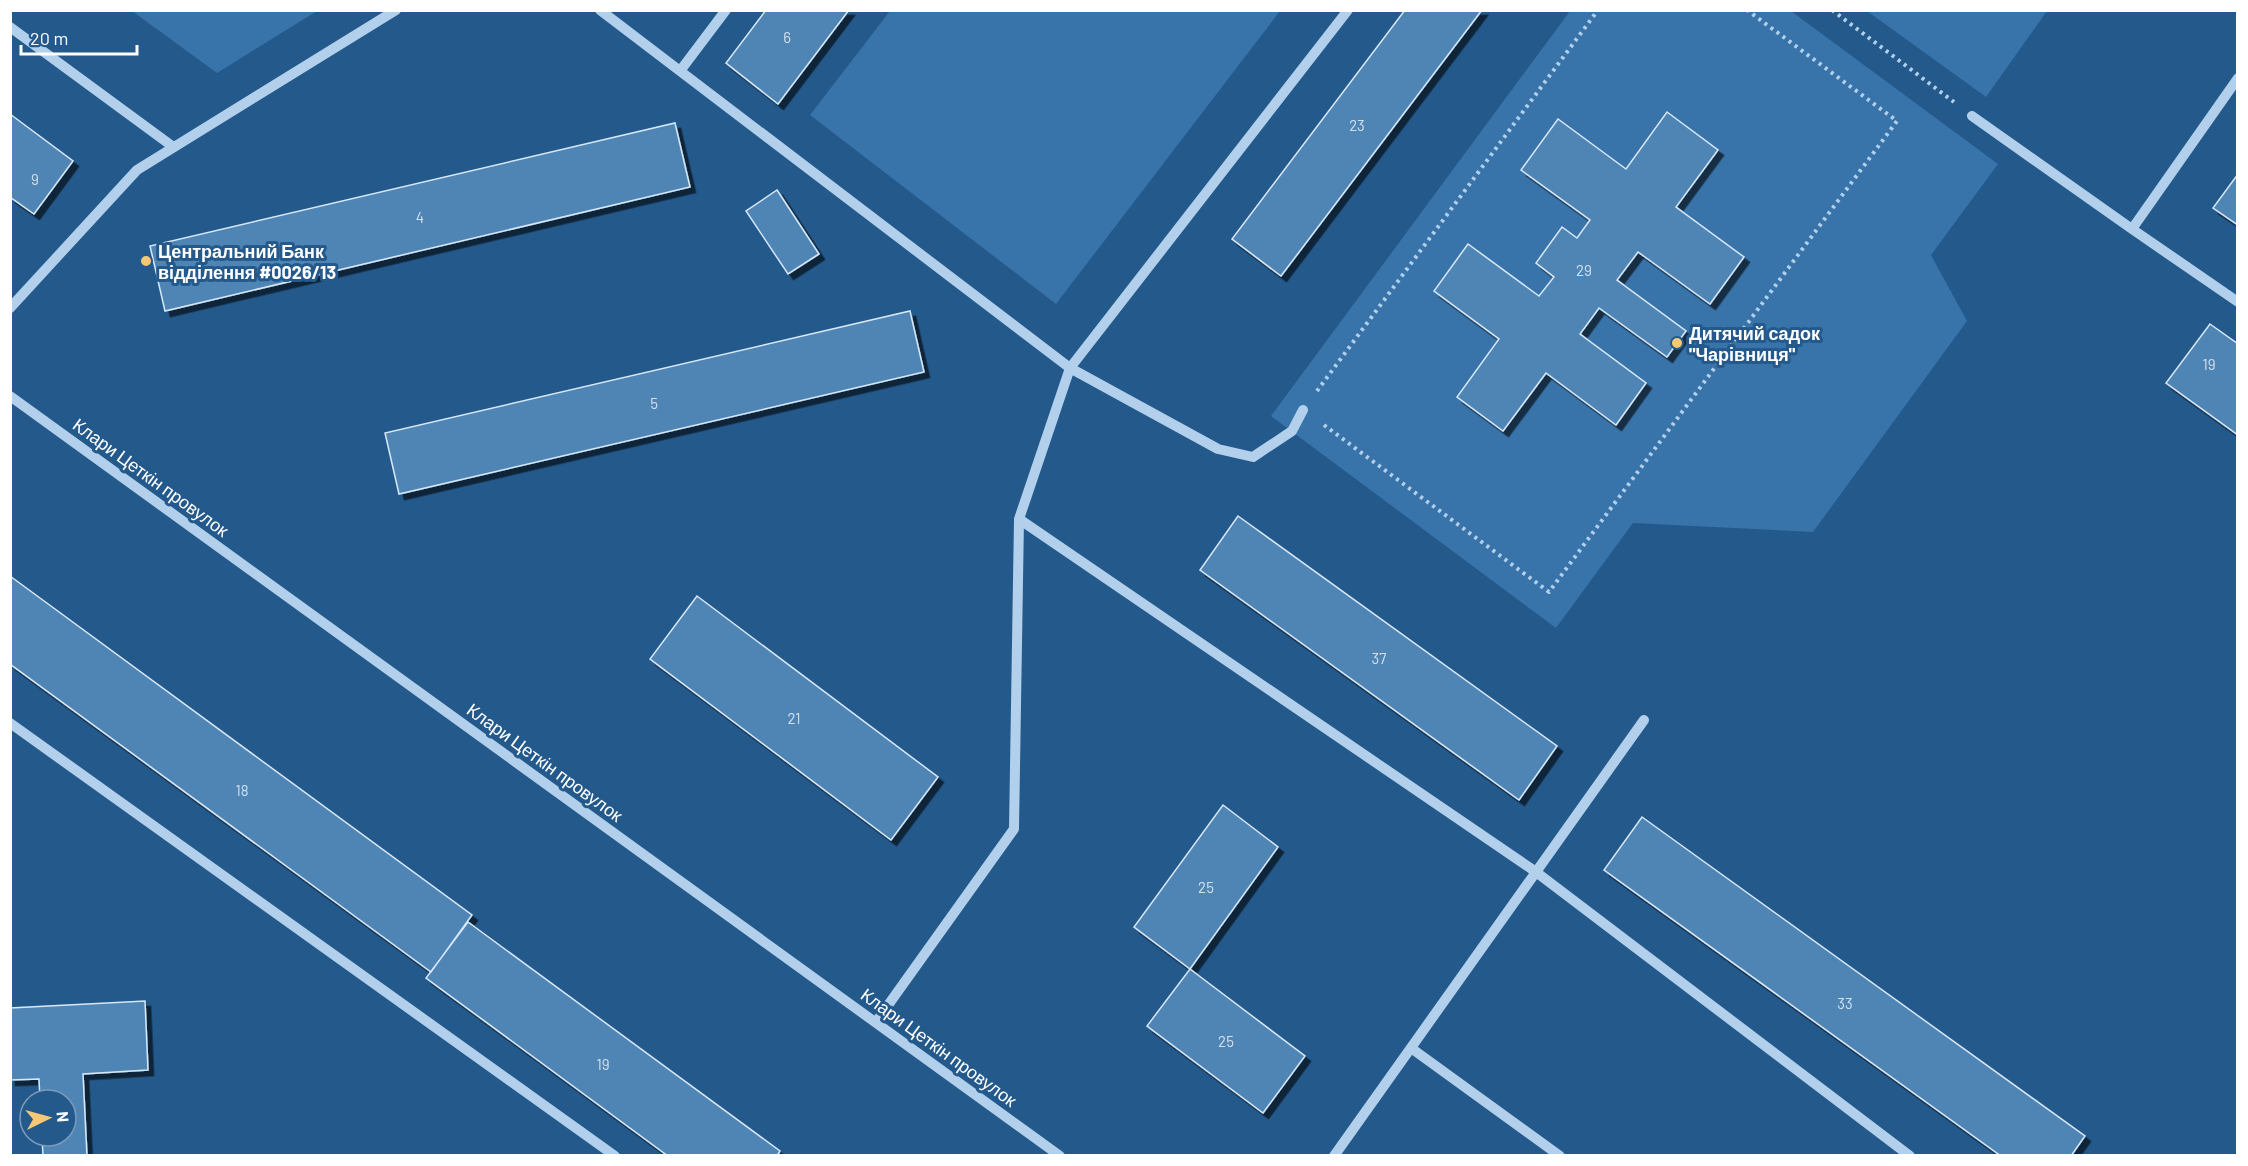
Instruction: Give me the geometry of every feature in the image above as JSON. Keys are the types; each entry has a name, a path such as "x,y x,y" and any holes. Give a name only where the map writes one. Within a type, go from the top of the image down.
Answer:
{"street":[{"path":"10,308 136,170 396,10"},
{"path":"600,10 1070,368 1218,449 1253,457 1292,431 1303,410"},
{"path":"680,71 726,10"},
{"path":"876,1022 1014,829 1019,519 1070,368 1348,10"},
{"path":"10,27 172,146"},
{"path":"2132,229 2238,78"},
{"path":"1972,116 2238,302"},
{"name":"Клари Цеткін провулок","path":"10,396 1060,1155"},
{"path":"1019,519 1536,872 1910,1155"},
{"path":"1334,1155 1644,720"},
{"path":"10,723 615,1155"},
{"path":"1411,1048 1560,1155"}],"path":[{"path":"1598,10 1303,410 1549,592 1897,121 1747,10"},
{"path":"1832,10 1972,116"}],"shaded area":[{"path":"132,11 317,11 217,73"},
{"path":"890,11 1280,11 1056,304 810,115"},
{"path":"1570,11 1791,11 1998,164 1931,255 1967,321 1813,532 1633,523 1556,628 1271,416"},
{"path":"1867,11 2047,11 1986,97"}],"building":[{"path":"766,10 849,10 778,104 726,63"},
{"path":"1405,10 1482,10 1281,276 1232,239"},
{"path":"1667,112 1718,150 1676,207 1744,257 1710,304 1638,252 1617,280 1686,331 1667,357 1599,308 1580,334 1646,383 1616,425 1546,373 1503,431 1457,397 1499,339 1434,291 1468,244 1539,296 1554,277 1536,263 1562,227 1577,238 1590,220 1521,170 1558,119 1626,169"},
{"path":"10,114 73,161 34,214 10,197"},
{"path":"675,123 690,187 165,311 150,246"},
{"path":"2238,174 2238,225 2213,208"},
{"path":"777,190 819,254 788,274 746,211"},
{"path":"910,311 924,372 399,494 385,433"},
{"path":"2210,324 2238,344 2238,435 2166,383"},
{"path":"1238,516 1557,746 1519,800 1200,570"},
{"path":"10,576 472,915 431,972 10,664"},
{"path":"697,596 938,777 891,840 650,659"},
{"path":"1223,805 1278,847 1190,969 1134,927"},
{"path":"1642,817 2085,1136 2071,1156 2001,1156 1604,870"},
{"path":"468,922 780,1151 777,1156 668,1156 426,978"},
{"path":"1190,969 1305,1056 1263,1113 1147,1026"},
{"path":"145,1001 148,1070 83,1074 87,1156 43,1156 43,1148 78,1148 78,1088 39,1088 39,1079 10,1080 10,1008"}],"place":[{"name":"Центральний Банк відділення #0026/13","path":"146,261"},
{"name":"Дитячий садок \"Чарівниця\"","path":"1677,343"}]}
